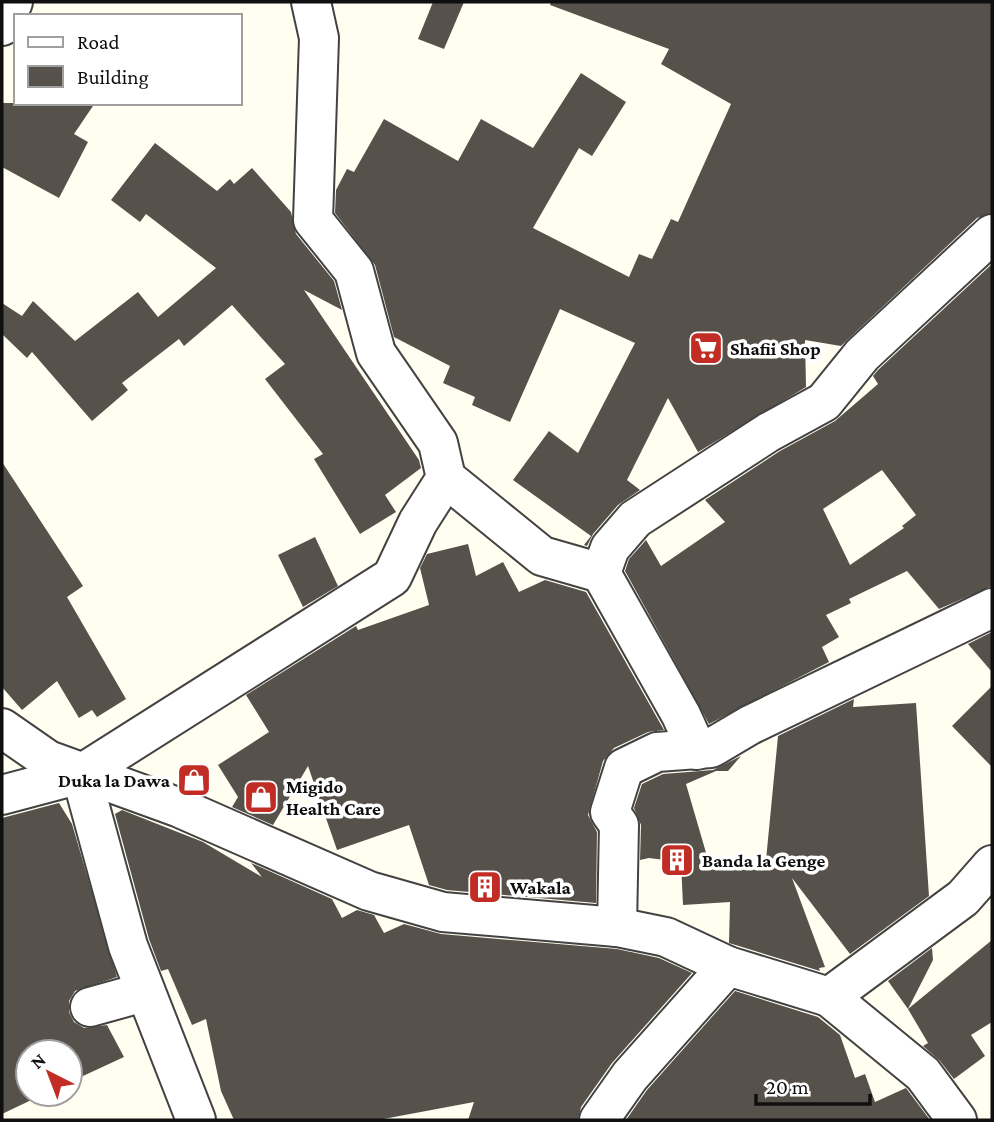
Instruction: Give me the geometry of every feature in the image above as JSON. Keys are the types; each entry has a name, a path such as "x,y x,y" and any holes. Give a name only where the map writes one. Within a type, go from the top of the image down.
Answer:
{"street":[{"path":"2,26 13,2"},
{"path":"311,2 319,38 313,220 354,271 376,353 438,443 446,478 541,556 601,573 681,715 697,750"},
{"path":"601,573 610,548 635,519 769,432 824,402 862,355 992,234"},
{"path":"2,795 81,774 392,577 418,522 446,478"},
{"path":"617,927 619,825 610,812 624,768 657,752 711,748 750,725 992,608"},
{"path":"2,729 48,760 180,808 369,891 443,912 617,927 666,937 728,966 829,997 923,1074 957,1120"},
{"path":"81,774 94,831 144,992 196,1120"},
{"path":"829,997 963,898 992,865"},
{"path":"599,1120 630,1076 728,966"},
{"path":"90,1007 144,992"}],"building":[{"path":"433,2 464,2 444,49 418,39"},
{"path":"551,2 992,2 992,213 977,218 841,346 805,340 806,387 698,452 668,398 627,480 640,490 618,505 593,534 587,546 584,545 591,536 513,480 549,431 578,453 635,343 560,309 510,422 472,405 475,397 443,383 450,366 394,337 375,265 335,213 336,190 347,169 354,172 384,119 458,161 481,119 533,148 581,73 626,102 592,156 579,148 533,228 629,277 639,254 652,259 671,219 678,222 731,104 661,64 669,49 550,5"},
{"path":"2,103 94,105 74,134 88,142 59,198 2,167"},
{"path":"155,143 217,191 230,179 234,184 252,168 291,212 296,234 334,281 342,310 304,290 419,460 421,468 385,495 396,512 360,534 314,459 323,454 265,379 285,364 232,305 184,346 179,339 122,383 128,390 92,421 32,352 27,358 2,334 2,303 22,316 33,301 75,341 138,292 158,317 216,268 146,214 140,222 111,200"},
{"path":"992,264 992,586 939,609 907,571 849,599 851,603 826,615 839,637 822,647 829,662 709,724 625,571 629,559 646,540 661,566 725,522 705,500 780,451 835,421 878,384 873,376","holes":["882,470 916,515 902,526 904,528 850,565 823,509"]},
{"path":"2,462 83,586 67,597 126,699 97,717 92,710 79,718 57,681 22,710 2,687"},
{"path":"315,537 338,586 303,607 278,555"},
{"path":"468,544 476,576 503,562 519,592 545,580 586,592 664,730 648,732 614,748 603,761 588,815 597,832 596,903 447,890 429,885 409,825 337,850 308,766 273,825 232,807 238,797 218,765 269,732 246,695 356,626 358,630 429,605 420,568 427,554"},
{"path":"992,632 992,672 968,644"},
{"path":"992,686 992,767 952,726"},
{"path":"854,699 853,707 916,703 929,896 850,954 792,878 825,967 819,968 820,971 729,943 730,902 683,905 681,862 649,858 640,860 641,825 634,808 642,784 663,774 713,770 741,756 728,771 716,771 686,784 709,863 766,860 778,736"},
{"path":"59,803 72,824 117,977 75,991 69,1001 69,1012 74,1022 84,1028 107,1025 124,1057 84,1076 84,1038 14,1038 15,1108 2,1114 2,818"},
{"path":"122,810 203,842 262,877 251,863 332,899 342,918 357,910 374,915 384,933 404,924 441,934 617,949 659,958 692,973 612,1063 581,1107 578,1120 468,1120 474,1102 378,1120 234,1120 221,1091 206,1019 192,1025 168,969 161,971 149,939 115,814"},
{"path":"992,940 992,1022 971,1035 985,1056 954,1079 940,1061 923,1046 928,1043 908,1009"},
{"path":"932,948 933,960 908,1009 888,981"},
{"path":"735,991 818,1017 840,1035 855,1078 865,1074 875,1102 906,1088 930,1120 626,1120 647,1090"}],"place":[{"name":"Shafii Shop","path":"706,348"},
{"name":"Duka la Dawa","path":"194,780"},
{"name":"Migido Health Care","path":"261,797"},
{"name":"Banda la Genge","path":"677,860"},
{"name":"Wakala","path":"485,887"}]}
